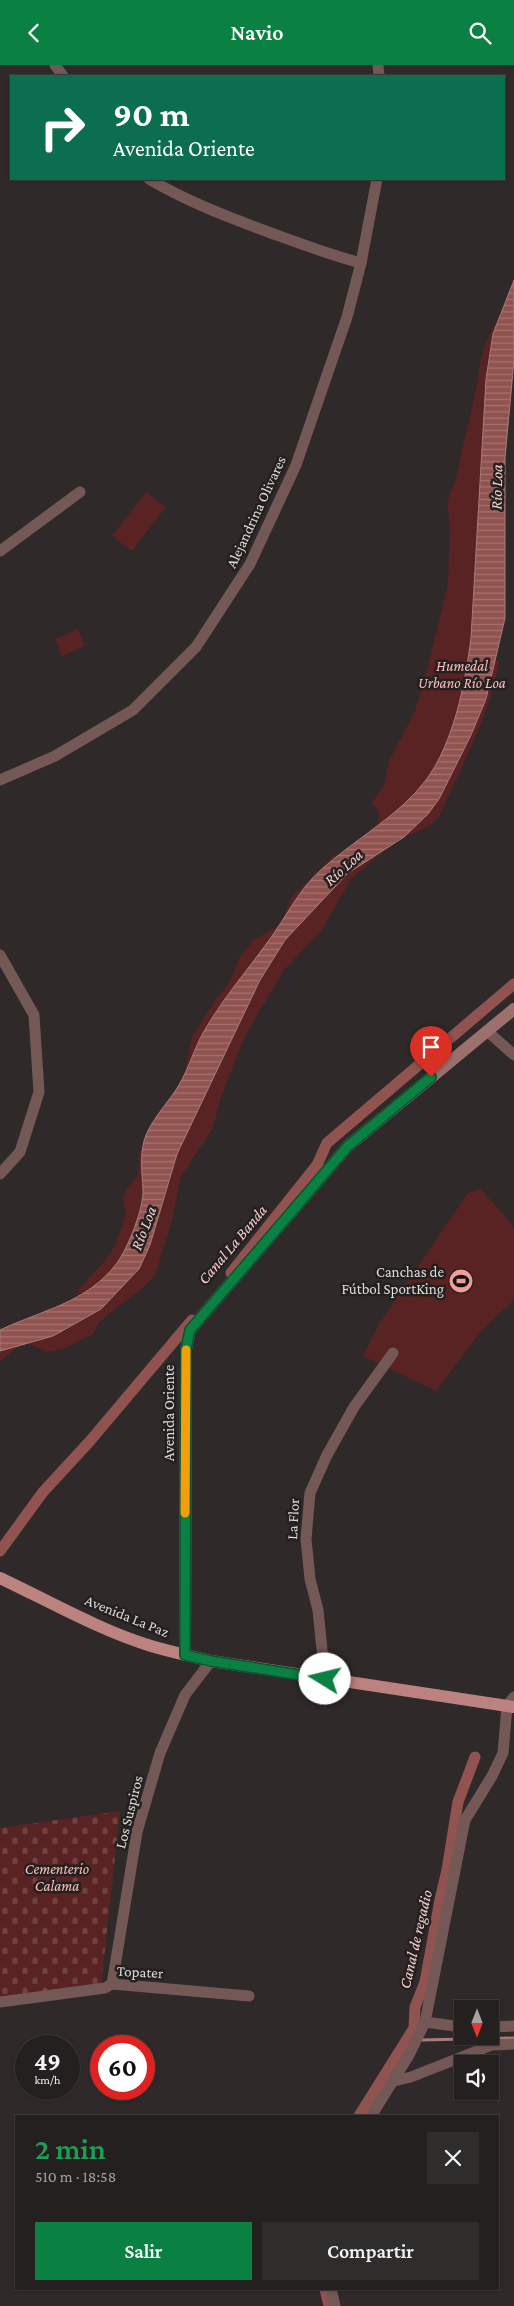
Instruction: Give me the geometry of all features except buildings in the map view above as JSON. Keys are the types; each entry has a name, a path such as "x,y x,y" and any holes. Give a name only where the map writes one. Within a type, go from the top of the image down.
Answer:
{"main road":[{"name":"Avenida La Paz","path":"0,1579 104,1627 150,1645 185,1655 211,1661 325,1679 512,1703"}],"street":[{"path":"151,180 181,198 220,214 328,254 361,263"},
{"name":"Alejandrina Olivares","path":"0,780 55,756 133,710 196,647 250,565 296,465 347,317 361,263 378,180"},
{"path":"2,546 80,492"},
{"path":"0,955 34,1015 39,1092 20,1152 0,1174"},
{"name":"Avenida Oriente","path":"185,1655 186,1349 190,1330 348,1146 514,1009"},
{"path":"487,1031 514,1055"},
{"name":"La Flor","path":"325,1679 318,1610 310,1579 306,1539 310,1493 327,1455 354,1407 393,1353"},
{"name":"Los Suspiros","path":"112,1984 137,1832 160,1753 185,1695 211,1661"},
{"path":"373,2115 410,2055 425,2022 444,1932 464,1820 492,1776 503,1753 512,1703"},
{"name":"Topater","path":"0,2002 105,1988 112,1984 249,1996"},
{"path":"425,2022 454,2026"},
{"path":"499,2027 514,2026"},
{"path":"394,2081 411,2077 492,2045 514,2044"},
{"path":"331,2290 336,2306"}],"green space":[{"name":"Humedal Urbano Río Loa","path":"506,306 493,421 506,588 500,598 492,654 499,663 481,722 439,817 428,827 397,840 352,878 321,931 284,970 244,1038 220,1100 213,1128 181,1176 172,1220 155,1275 145,1286 99,1322 93,1334 64,1349 47,1352 30,1344 21,1345 0,1361 0,1332 39,1322 42,1312 48,1308 61,1311 76,1301 79,1289 104,1262 115,1246 126,1214 123,1199 127,1188 138,1176 139,1153 150,1141 185,1071 192,1037 214,1002 230,982 240,956 254,940 281,924 291,898 334,855 346,853 378,823 380,814 372,803 384,785 389,761 415,711 429,663 448,583 450,524 447,503 455,482 483,351 490,332"},
{"path":"146,492 166,507 132,551 112,536"},
{"path":"78,629 85,646 62,656 55,639"},
{"name":"Canchas de Fútbol SportKing","path":"481,1189 514,1227 514,1300 483,1329 436,1391 363,1356 379,1324 468,1193"},
{"name":"Cementerio Calama","path":"120,1811 101,1986 0,1998 0,1828"}],"water":[{"name":"Río Loa","path":"514,280 514,360 505,458 505,618 486,699 471,735 439,799 428,814 404,837 348,873 285,940 260,980 177,1154 150,1245 139,1269 101,1309 53,1336 0,1351 0,1330 78,1297 105,1277 117,1263 130,1238 143,1197 142,1153 144,1141 155,1119 179,1085 210,1021 274,934 306,886 335,858 403,805 426,780 436,765 457,712 471,638 486,379 493,334"}],"waterway":[{"name":"Canal La Banda","path":"231,1273 317,1165 327,1143 514,984"},
{"name":"Canal La Banda","path":"0,1551 43,1492 90,1441 192,1320"},
{"name":"Canal de regadio","path":"360,2115 414,2028 415,2007 425,1982 458,1802 475,1757"},
{"path":"422,2040 514,2038"},
{"name":"Canal de regadio","path":"325,2290 329,2306"}],"slow traffic":[{"path":"185,1513 186,1350"}],"place":[{"name":"Canchas de Fútbol SportKing","path":"461,1281"}],"route":[{"path":"325,1679 211,1661 185,1655 186,1349 190,1330 205,1315 348,1146 431,1077"}]}
